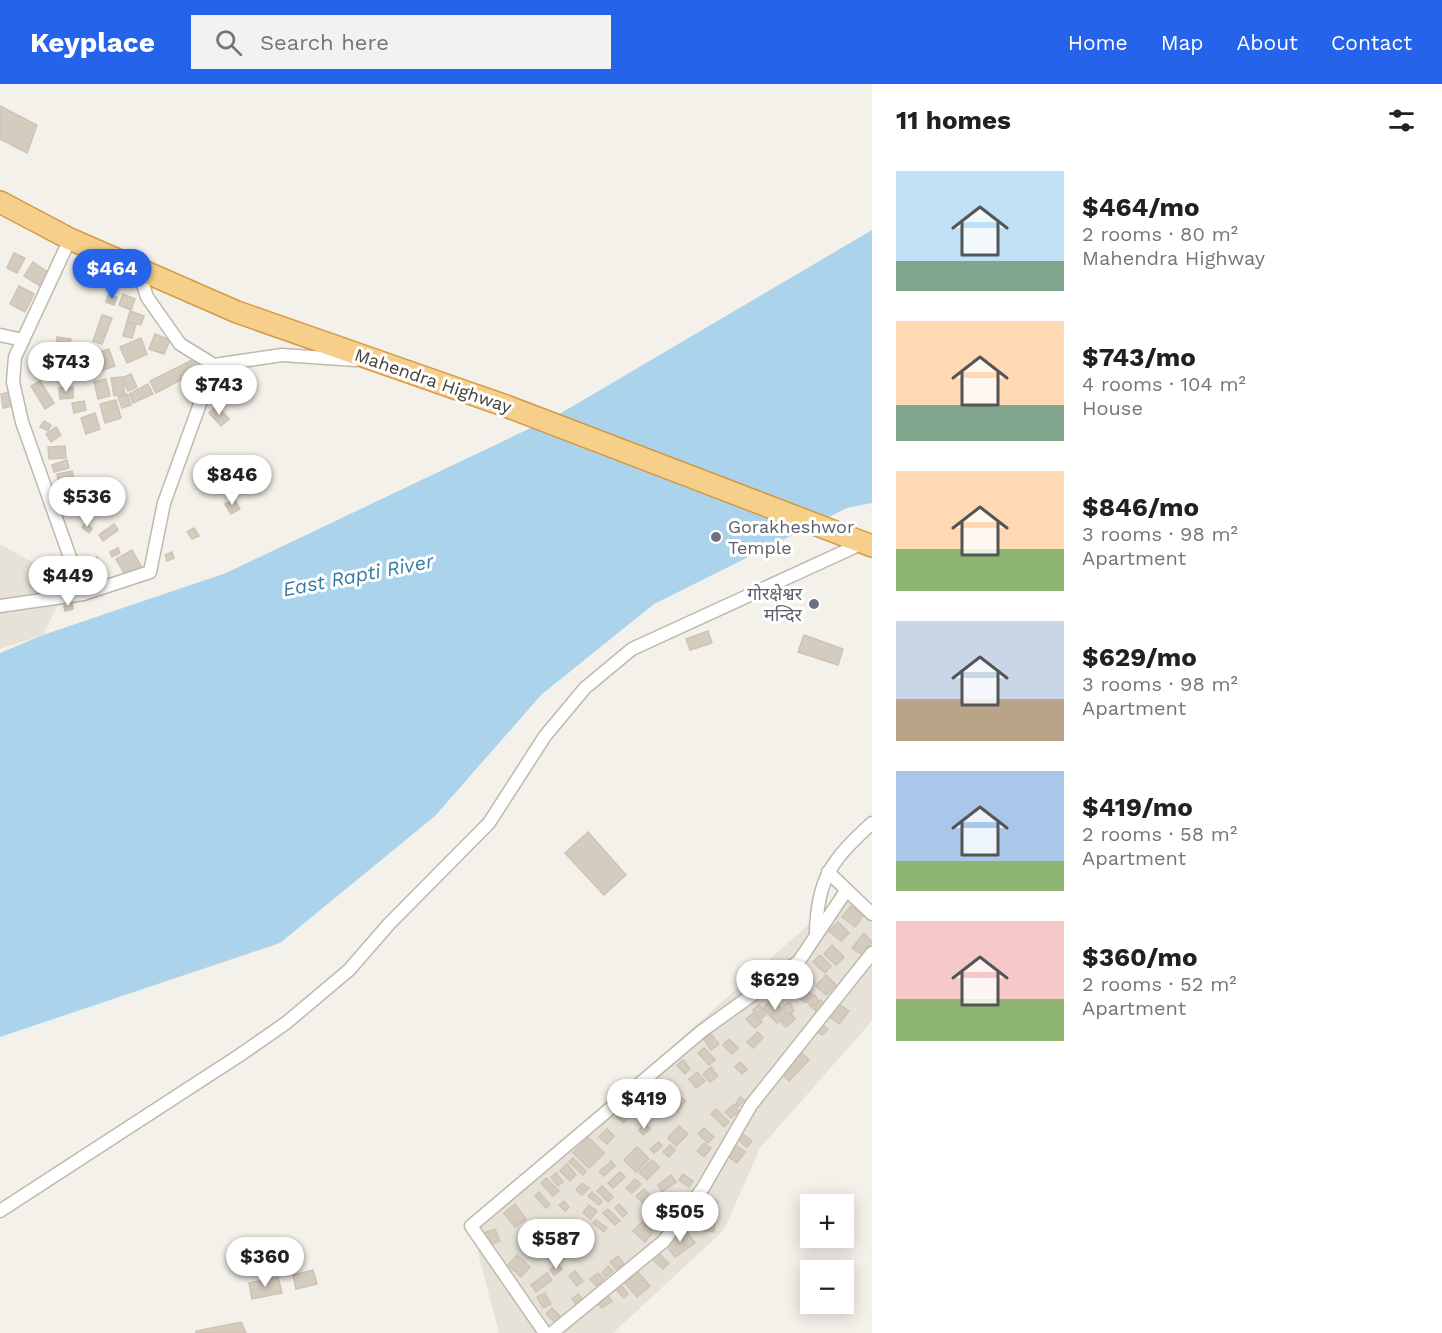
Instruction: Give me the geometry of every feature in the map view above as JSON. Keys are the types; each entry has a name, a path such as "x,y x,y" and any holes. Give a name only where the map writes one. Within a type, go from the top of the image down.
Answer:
{"highway":[{"name":"Mahendra Highway","path":"0,202 70,239 237,312 506,406 867,544"}],"street":[{"path":"70,239 15,357 13,382 22,422 83,594"},
{"path":"138,269 147,297 180,344 214,365 282,355 375,361"},
{"path":"0,335 23,340"},
{"path":"0,606 83,594 150,572 164,503 214,365"},
{"path":"0,1211 286,1023 349,970 389,924 489,823 545,736 585,688 632,649 867,544"},
{"path":"815,936 816,916 828,872 844,848 872,823"},
{"path":"828,872 872,914"},
{"path":"545,1333 471,1226 702,1031 799,962 846,891"},
{"path":"552,1333 664,1241 703,1188 751,1105 872,953"}],"shaded area":[{"path":"0,544 69,583 43,635 0,649"},
{"path":"846,891 872,913 872,1021 760,1148 724,1230 613,1333 499,1333 471,1226"}],"water":[{"name":"East Rapti River","path":"872,230 872,503 847,508 654,604 541,695 435,816 280,943 0,1037 0,653 43,635 226,573 556,416"}],"building":[{"path":"0,106 37,125 27,153 0,139"},
{"path":"14,253 25,258 17,273 7,268"},
{"path":"33,262 49,273 40,286 24,276"},
{"path":"19,286 34,294 25,312 10,304"},
{"path":"109,294 117,297 114,305 106,302"},
{"path":"123,294 135,299 131,310 119,305"},
{"path":"130,311 144,316 141,325 127,322"},
{"path":"102,315 112,318 102,344 93,341"},
{"path":"127,322 136,324 132,338 123,336"},
{"path":"155,334 170,340 164,354 149,349"},
{"path":"57,337 71,339 68,354 55,352"},
{"path":"141,338 147,354 127,363 120,347"},
{"path":"109,349 115,366 91,374 85,357"},
{"path":"85,357 87,373 39,379 37,362"},
{"path":"198,357 203,368 156,393 150,381"},
{"path":"131,374 137,387 128,391 122,378"},
{"path":"122,377 125,394 114,396 111,378"},
{"path":"106,379 110,396 98,399 94,382"},
{"path":"40,381 54,403 45,409 31,386"},
{"path":"148,384 153,394 133,403 129,394"},
{"path":"73,387 73,398 60,399 59,388"},
{"path":"11,392 13,406 3,408 1,394"},
{"path":"127,394 131,405 122,408 118,397"},
{"path":"116,400 121,418 105,423 100,404"},
{"path":"84,401 86,410 74,413 72,403"},
{"path":"217,406 229,419 221,426 209,413"},
{"path":"95,413 100,429 86,434 81,418"},
{"path":"44,421 51,425 48,431 40,427"},
{"path":"56,427 61,435 51,442 46,434"},
{"path":"65,446 66,458 49,459 48,447"},
{"path":"67,460 69,468 54,472 52,465"},
{"path":"72,471 75,482 59,485 57,474"},
{"path":"77,482 82,493 75,496 69,486"},
{"path":"234,499 240,509 231,514 225,504"},
{"path":"87,523 92,529 89,533 82,527"},
{"path":"114,524 118,530 103,541 99,535"},
{"path":"194,528 199,536 192,539 187,532"},
{"path":"118,548 120,553 112,557 110,552"},
{"path":"132,550 141,566 125,575 116,559"},
{"path":"172,552 174,558 167,561 165,555"},
{"path":"97,557 101,563 89,570 86,564"},
{"path":"72,604 73,609 65,611 64,606"},
{"path":"708,631 712,643 690,650 686,639"},
{"path":"804,635 843,649 838,665 798,652"},
{"path":"588,832 626,875 604,895 565,853"},
{"path":"851,906 863,916 855,927 842,917"},
{"path":"838,922 849,933 841,941 829,931"},
{"path":"864,933 872,942 862,955 852,948"},
{"path":"832,945 844,957 836,965 824,954"},
{"path":"820,955 831,966 825,973 813,962"},
{"path":"803,970 814,982 808,988 797,975"},
{"path":"826,975 836,985 826,995 816,986"},
{"path":"801,985 813,995 806,1003 794,994"},
{"path":"815,995 819,1002 811,1007 807,1000"},
{"path":"772,999 787,1014 777,1023 763,1008"},
{"path":"821,1000 825,1005 817,1012 813,1008"},
{"path":"790,1002 794,1011 787,1014 783,1006"},
{"path":"839,1004 849,1011 839,1024 830,1017"},
{"path":"759,1005 767,1013 761,1019 753,1010"},
{"path":"753,1013 762,1022 755,1028 746,1019"},
{"path":"791,1013 795,1019 786,1027 781,1022"},
{"path":"823,1025 828,1029 822,1035 817,1031"},
{"path":"758,1032 763,1038 753,1048 747,1042"},
{"path":"711,1034 719,1044 711,1050 704,1039"},
{"path":"729,1039 738,1048 732,1054 723,1045"},
{"path":"704,1048 715,1060 709,1065 698,1053"},
{"path":"800,1051 809,1060 789,1081 780,1072"},
{"path":"683,1060 690,1069 685,1074 677,1065"},
{"path":"740,1062 747,1069 742,1074 735,1067"},
{"path":"711,1067 718,1076 710,1082 703,1074"},
{"path":"697,1072 705,1081 696,1088 689,1079"},
{"path":"657,1083 665,1091 659,1096 652,1088"},
{"path":"645,1089 660,1101 655,1107 640,1096"},
{"path":"670,1095 674,1099 668,1104 665,1099"},
{"path":"681,1097 686,1101 676,1112 672,1108"},
{"path":"740,1097 744,1100 738,1107 735,1105"},
{"path":"627,1104 634,1111 623,1123 616,1115"},
{"path":"733,1105 739,1111 731,1118 725,1112"},
{"path":"716,1109 729,1122 724,1127 711,1114"},
{"path":"646,1124 650,1129 643,1135 639,1130"},
{"path":"679,1126 688,1134 676,1146 668,1138"},
{"path":"704,1128 714,1137 708,1143 698,1134"},
{"path":"607,1129 614,1136 607,1144 599,1137"},
{"path":"739,1131 752,1141 747,1147 734,1137"},
{"path":"588,1137 604,1153 589,1168 573,1153"},
{"path":"659,1142 662,1146 654,1153 650,1149"},
{"path":"704,1143 711,1148 704,1157 697,1151"},
{"path":"734,1144 745,1152 737,1163 726,1155"},
{"path":"670,1145 675,1150 669,1157 663,1152"},
{"path":"637,1147 649,1159 636,1172 624,1160"},
{"path":"573,1158 586,1171 583,1175 569,1162"},
{"path":"652,1160 659,1167 647,1180 639,1172"},
{"path":"611,1161 615,1166 604,1176 599,1172"},
{"path":"567,1164 576,1175 570,1181 560,1171"},
{"path":"620,1172 625,1177 613,1188 608,1183"},
{"path":"556,1173 563,1182 558,1186 551,1177"},
{"path":"683,1174 693,1181 689,1187 679,1180"},
{"path":"671,1175 676,1182 662,1192 658,1185"},
{"path":"546,1178 559,1191 553,1196 541,1183"},
{"path":"635,1179 641,1184 632,1193 626,1188"},
{"path":"582,1183 589,1188 582,1195 576,1190"},
{"path":"602,1186 613,1197 608,1202 597,1191"},
{"path":"644,1189 653,1198 645,1205 636,1196"},
{"path":"539,1192 550,1205 546,1208 535,1196"},
{"path":"592,1192 602,1201 599,1205 588,1196"},
{"path":"703,1192 718,1202 712,1210 697,1200"},
{"path":"564,1201 569,1207 565,1211 559,1205"},
{"path":"515,1204 526,1219 515,1227 504,1213"},
{"path":"619,1204 627,1213 623,1217 615,1208"},
{"path":"589,1205 597,1211 591,1219 583,1213"},
{"path":"608,1209 620,1221 615,1225 603,1213"},
{"path":"663,1209 670,1214 664,1224 656,1220"},
{"path":"646,1216 660,1227 657,1231 643,1220"},
{"path":"701,1218 715,1220 714,1232 700,1230"},
{"path":"596,1220 607,1228 604,1232 593,1223"},
{"path":"642,1222 653,1232 645,1242 633,1231"},
{"path":"495,1229 500,1241 487,1246 482,1234"},
{"path":"685,1229 695,1243 675,1257 665,1244"},
{"path":"658,1253 669,1263 663,1269 652,1259"},
{"path":"517,1255 530,1267 521,1277 508,1265"},
{"path":"618,1256 624,1264 616,1269 610,1262"},
{"path":"558,1264 562,1269 554,1275 550,1270"},
{"path":"608,1266 613,1271 606,1277 602,1273"},
{"path":"313,1270 317,1284 296,1289 293,1275"},
{"path":"575,1271 583,1281 577,1286 569,1276"},
{"path":"638,1272 650,1286 637,1297 625,1283"},
{"path":"547,1273 552,1280 536,1292 531,1285"},
{"path":"598,1273 604,1279 596,1286 590,1279"},
{"path":"278,1277 282,1293 252,1299 249,1283"},
{"path":"622,1286 628,1294 624,1298 617,1290"},
{"path":"605,1292 612,1301 602,1308 595,1300"},
{"path":"545,1293 551,1304 543,1308 537,1297"},
{"path":"578,1294 582,1299 576,1304 572,1299"},
{"path":"552,1308 560,1316 555,1322 546,1314"},
{"path":"241,1322 246,1333 196,1333 196,1331"}],"place":[{"name":"Gorakheshwor Temple","path":"716,537"},
{"name":"गोरक्षेश्वर मन्दिर","path":"814,604"}]}
